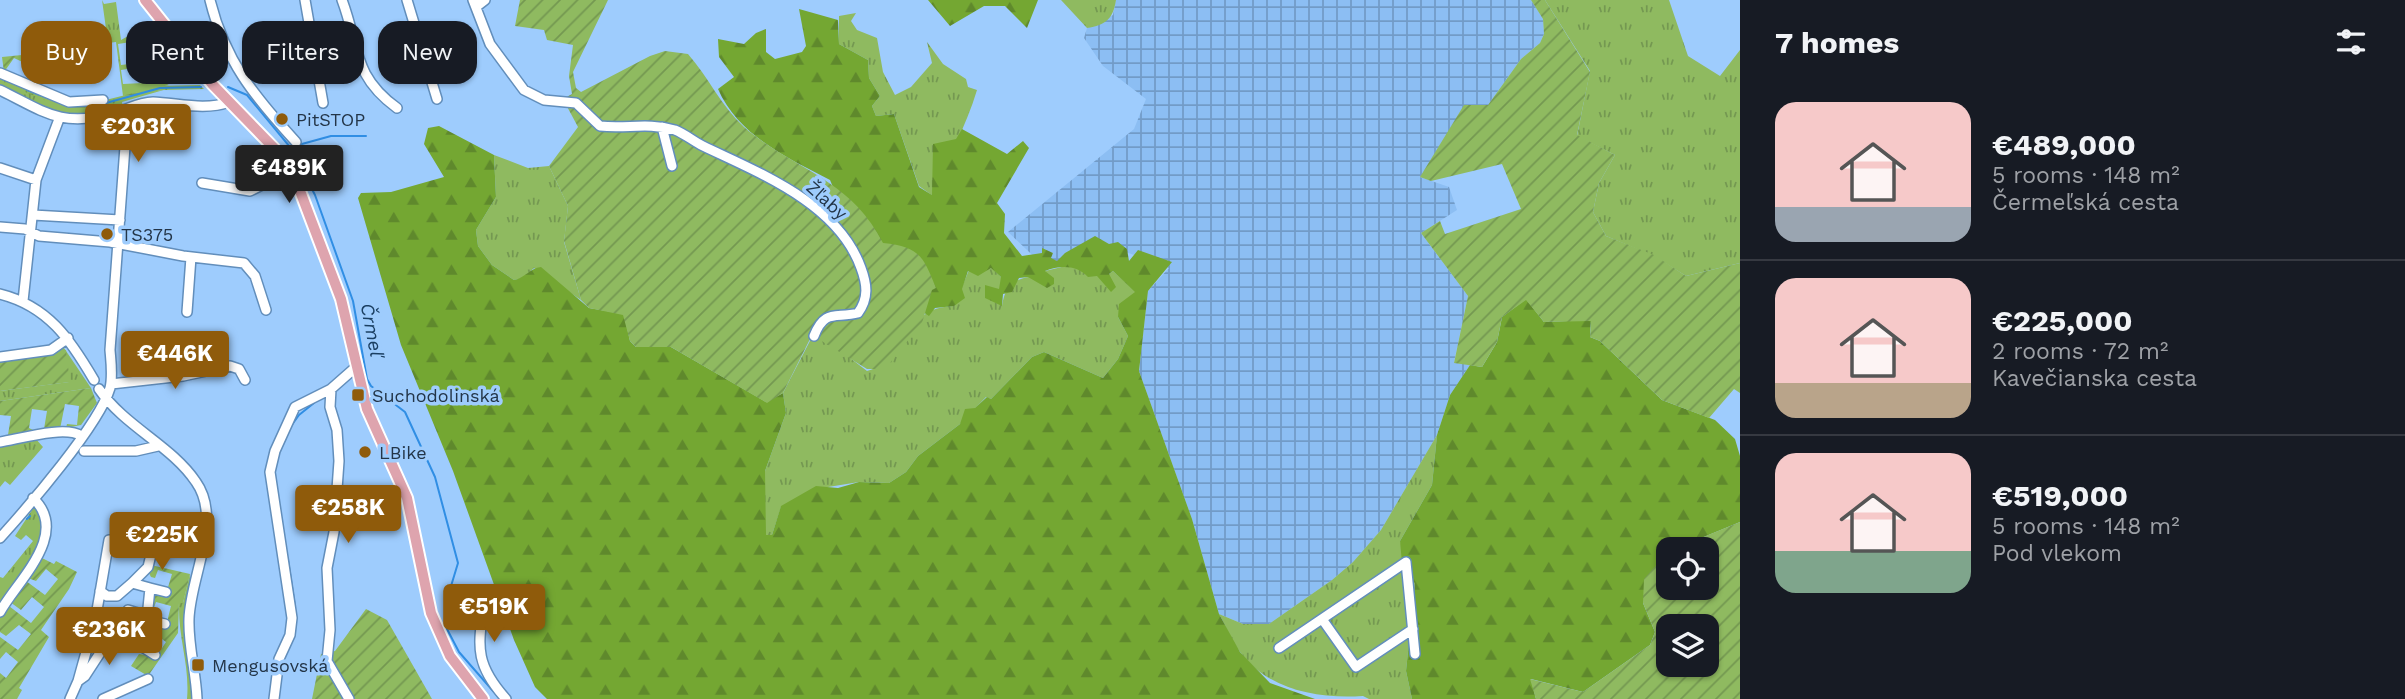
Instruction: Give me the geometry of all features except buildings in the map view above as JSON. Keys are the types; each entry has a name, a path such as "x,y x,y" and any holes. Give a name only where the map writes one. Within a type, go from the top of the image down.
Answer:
{"main road":[{"path":"145,0 161,21"},
{"path":"213,84 267,140 290,171 306,205 337,289 372,425 411,510 423,587 435,626 450,656 488,693"}],"street":[{"path":"210,0 216,21"},
{"path":"305,0 323,103"},
{"path":"342,0 364,75 379,94 397,108"},
{"path":"407,0 437,99"},
{"path":"475,3 485,0"},
{"name":"Žľaby","path":"475,3 496,54 510,75 529,93 544,100 576,103 600,126 643,124 677,131 790,189 832,225 854,250 867,287 863,305 856,315 841,313 826,318 818,325 814,336"},
{"path":"228,55 252,92 296,142"},
{"path":"0,74 69,102 103,100"},
{"path":"0,90 59,119 83,120 145,102 206,106 229,102"},
{"path":"0,538 81,436 106,399 111,384 110,350 126,121 124,110"},
{"path":"23,301 36,180 59,119"},
{"path":"662,127 672,166"},
{"path":"0,168 36,180"},
{"path":"202,183 250,191 290,171"},
{"path":"33,215 120,220"},
{"path":"0,227 247,264 255,276 266,310"},
{"path":"187,312 191,257"},
{"path":"0,294 23,301 48,316 68,338 106,399 191,475 204,502 204,534 188,619 197,699"},
{"path":"0,357 51,350 68,338"},
{"path":"111,384 183,376 230,366 239,369 246,380"},
{"path":"274,699 279,659 290,635 292,618 271,465 295,407 331,389 356,367"},
{"path":"331,389 330,407 337,430 339,452 334,532 327,577 331,629 327,662 349,699"},
{"path":"0,442 69,431 81,436"},
{"path":"84,451 136,451 158,446"},
{"path":"0,612 45,541 43,518 33,498"},
{"path":"96,616 148,568 155,538"},
{"path":"70,699 78,681 96,616 109,540"},
{"path":"1279,648 1405,562 1415,654"},
{"path":"132,583 166,592"},
{"path":"150,588 144,648 155,655"},
{"path":"485,590 480,657 488,693 506,699"},
{"path":"100,591 107,596 117,596"},
{"path":"78,681 85,676 128,610 138,613"},
{"path":"1322,619 1356,667 1412,629"},
{"path":"147,620 165,624"},
{"path":"103,699 148,679"}],"shaded area":[{"path":"1116,0 1531,0 1543,19 1544,34 1540,43 1521,59 1488,105 1420,177 1449,187 1457,210 1421,233 1468,296 1454,362 1470,365 1450,395 1437,435 1381,530 1353,562 1332,580 1269,624 1243,624 1219,614 1192,519 1139,371 1148,291 1169,268 1115,248 1047,269 1008,232 1134,129 1146,99 1103,66 1084,38 1087,28 1113,15"}],"green space":[{"path":"102,0 104,4 116,2 121,40 126,37 126,43 118,44 121,65 126,64 126,69 121,70 123,84 169,85 123,96 116,42 112,42 112,21 105,21"},
{"path":"520,0 608,0 573,72 576,88 581,92 665,51 688,54 744,127 838,189 870,221 883,243 905,247 918,255 936,288 932,290 922,323 885,369 867,369 812,335 783,393 767,403 671,347 636,347 630,341 623,315 589,308 581,300 564,241 568,206 549,166 578,127 563,99 572,94 569,76 573,45 547,40 544,30 515,26"},
{"path":"928,0 1038,0 1027,28 1005,6 984,6 950,26"},
{"path":"1061,0 1116,0 1108,20 1087,28"},
{"path":"1531,0 1545,0 1590,72 1577,135 1615,155 1599,183 1593,212 1606,236 1654,255 1686,276 1740,263 1740,393 1734,389 1709,418 1662,400 1600,341 1590,337 1591,321 1544,322 1526,300 1502,317 1497,342 1482,367 1454,363 1468,296 1421,233 1440,221 1445,234 1521,209 1502,164 1431,181 1420,177 1464,105 1488,105 1521,59 1540,43 1544,34 1543,19"},
{"path":"1545,0 1669,0 1688,56 1720,76 1740,50 1740,263 1686,276 1654,256 1606,236 1593,212 1599,183 1615,155 1577,136 1590,71"},
{"path":"799,9 838,20 839,44 868,60 869,78 880,96 872,106 876,116 894,114 919,187 932,195 933,144 956,139 962,129 1007,154 1023,141 1029,148 997,203 1005,214 1004,233 1022,256 1042,253 1042,248 1053,253 1051,258 1057,261 1065,253 1095,236 1109,244 1118,242 1127,249 1129,261 1138,250 1172,262 1148,291 1139,371 1192,519 1219,614 1240,652 1270,683 1315,699 547,699 535,687 514,640 453,471 401,345 358,198 361,193 391,192 444,177 424,144 428,128 439,126 494,155 496,197 476,230 478,246 492,265 514,280 541,267 589,308 624,314 630,341 636,347 671,347 766,402 783,393 786,413 765,471 766,535 772,535 781,506 816,486 838,488 859,482 889,483 906,472 918,456 960,424 965,409 975,408 987,397 991,399 1032,357 1044,352 1103,378 1118,359 1128,336 1118,317 1119,304 1135,292 1113,271 1109,274 1116,287 1111,292 1097,276 1088,277 1079,270 1068,267 1045,271 1054,278 1054,284 1047,288 1028,277 1019,278 1012,292 1003,294 1002,306 985,298 985,285 999,289 1001,277 991,268 978,276 968,271 962,289 965,298 954,306 935,308 929,316 871,278 830,180 765,144 738,120 718,89 734,77 719,57 718,39 744,44 756,33 766,29 766,52 775,59 802,52 806,46"},
{"path":"856,13 851,21 857,30 877,38 883,72 895,95 911,87 932,63 927,42 943,64 966,79 968,87 977,90 933,196 919,186 894,114 876,116 872,106 880,96 869,78 868,60 839,44 839,16"},
{"path":"21,55 21,61 14,58 4,72 2,57"},
{"path":"0,75 27,88 94,103 167,89 122,102 123,107 104,113 73,115 59,113 0,87"},
{"path":"200,85 204,89 161,90 97,108 80,109 54,104 25,92 27,88 94,103 161,86"},
{"path":"494,155 528,168 549,166 568,206 564,242 581,300 534,268 523,278 514,280 492,265 478,246 476,230 496,197"},
{"path":"1066,266 1109,274 1113,271 1136,292 1118,317 1128,336 1118,359 1103,378 1044,352 1032,357 991,399 986,397 960,424 918,456 906,472 889,483 859,482 822,488 781,507 772,535 765,535 765,471 786,413 783,393 813,335 828,341 867,371 896,355 924,315 936,309 954,306 969,270 992,268 1001,277 1002,306 1011,284 1023,278 1047,275 1045,271"},
{"path":"1526,299 1544,322 1591,320 1590,337 1600,341 1662,400 1715,420 1735,439 1740,456 1740,522 1704,537 1656,537 1656,573 1643,603 1655,632 1650,645 1583,692 1531,679 1536,699 1412,699 1406,671 1415,583 1403,574 1400,541 1432,485 1437,435 1450,395 1470,365 1482,367 1497,342 1502,317"},
{"path":"62,345 91,388 0,401 0,391 69,382 49,352"},
{"path":"66,350 70,382 0,391 0,359"},
{"path":"91,388 97,403 81,425 66,428 67,424 77,425 79,406 65,404 60,429 38,431 44,429 47,411 32,409 29,428 35,431 2,438 8,435 11,416 0,415 0,401"},
{"path":"1437,435 1432,485 1400,541 1415,583 1406,671 1412,699 1328,696 1295,690 1265,676 1241,653 1219,614 1243,624 1269,624 1332,580 1353,562 1381,530"},
{"path":"35,438 43,447 10,485 5,481 0,487 0,444"},
{"path":"34,507 41,519 43,532 40,545 26,572 0,608 0,577 3,578 33,541 26,535 21,540 15,536"},
{"path":"1740,522 1740,699 1536,699 1530,679 1583,692 1650,645 1655,632 1643,603 1644,579 1656,566 1656,600 1719,600 1719,537 1703,537"},
{"path":"40,557 54,564 56,561 77,572 69,589 41,630 49,637 19,688 22,690 17,699 0,699 0,673 6,678 18,662 6,652 0,659 0,637 18,650 31,634 19,625 6,636 0,632 0,616 9,606 31,623 44,607 32,597 21,610 10,602 26,581 45,595 58,579 46,569 36,581 28,578"},
{"path":"151,565 190,574 183,603 179,603 178,633 148,676 131,666 139,654 156,657 166,642 154,633 146,644 148,624 166,626 171,606 156,602 150,618 151,593 166,594 172,574 158,570 155,578 151,577 148,571"},
{"path":"190,574 193,699 187,699 179,603 183,603"},
{"path":"366,609 387,620 432,699 312,699 321,654 335,651"}],"waterway":[{"name":"Črmeľ","path":"106,103 160,88 201,87"},
{"name":"Črmeľ","path":"228,87 247,95 290,147 315,195 353,301 367,379 371,386 405,412 435,477 458,563 448,596 447,629 459,652 500,699"},
{"name":"Črmeľ","path":"27,90 66,105"},
{"name":"Črmeľ","path":"72,106 101,104"},
{"path":"291,147 331,136 366,136"},
{"path":"291,426 299,415 314,403"},
{"path":"27,519 30,516"},
{"path":"288,560 295,607"}],"place":[{"name":"PitSTOP","path":"282,119"},
{"name":"TS375","path":"107,234"},
{"name":"Suchodolinská","path":"358,395"},
{"name":"LBike","path":"365,452"},
{"name":"Mengusovská","path":"198,665"}]}
